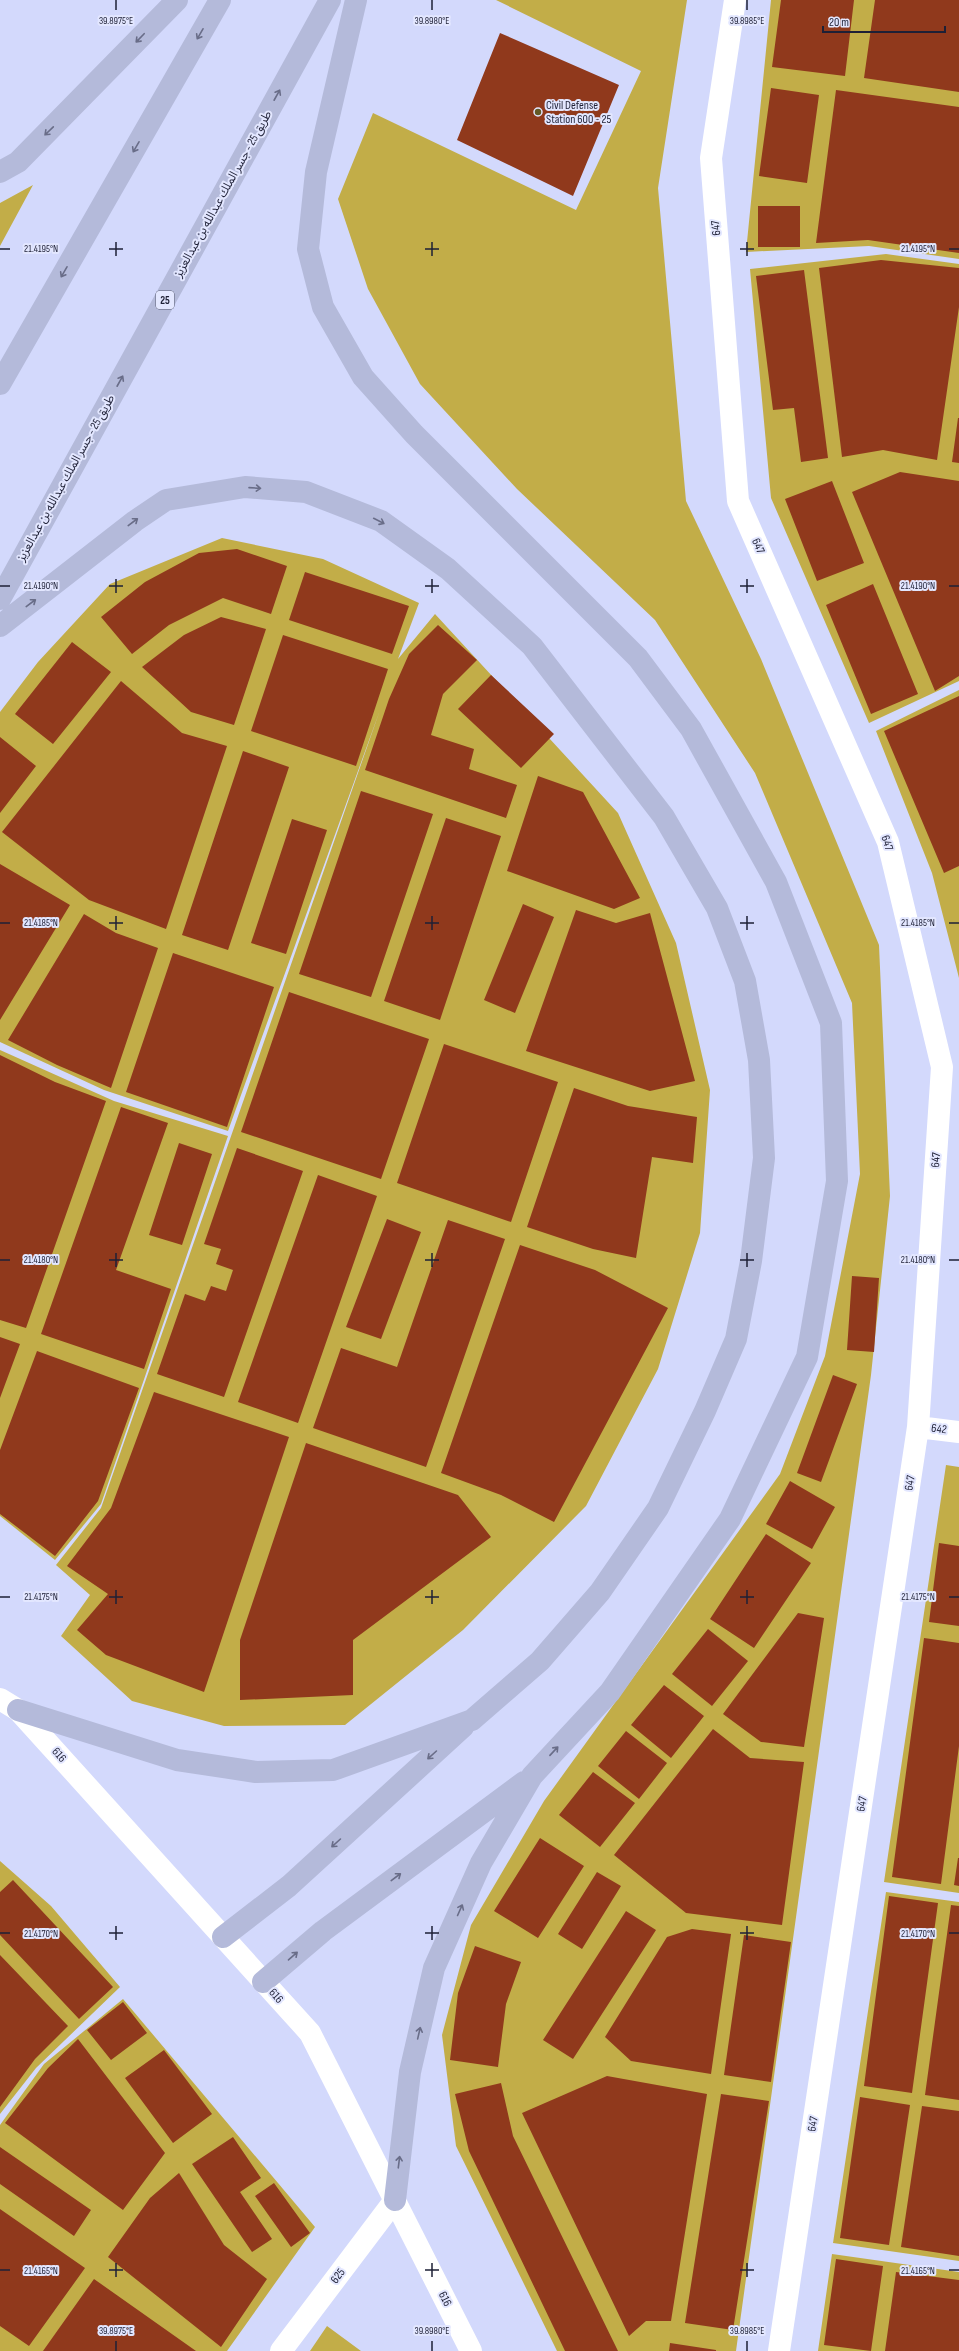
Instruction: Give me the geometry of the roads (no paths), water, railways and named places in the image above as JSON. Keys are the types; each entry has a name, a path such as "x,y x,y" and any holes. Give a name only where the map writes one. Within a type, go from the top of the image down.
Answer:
{"main road":[{"path":"0,172 23,157 177,0"},
{"path":"0,384 220,0"},
{"name":"طريق 25 - جسر الملك عبدالله بن عبدالعزيز","path":"0,599 330,0"},
{"path":"264,1982 323,1931 532,1776 610,1692 730,1519 807,1357 837,1181 831,1023 776,882 691,729 638,658 414,434 362,377 323,307 308,249 316,172 356,0"},
{"path":"0,626 135,521 166,500 245,487 306,492 374,518 448,569 532,646 664,817 717,908 746,988 759,1060 764,1158 751,1261 736,1339 705,1410 658,1508 600,1592 540,1661 472,1720 289,1886 223,1937"},
{"path":"9,1704 177,1760 256,1772 333,1770 472,1720"},
{"path":"395,2200 410,2072 434,1968 481,1863 532,1776"}],"street":[{"name":"647","path":"735,0 711,158 738,501 888,842 942,1067 918,1427 779,2351"},
{"name":"642","path":"918,1427 959,1432"},
{"name":"616","path":"9,1704 310,2032 471,2351"},
{"name":"625","path":"281,2351 395,2200"}],"place":[{"name":"Civil Defense Station 600 - 25","path":"538,112"}]}
